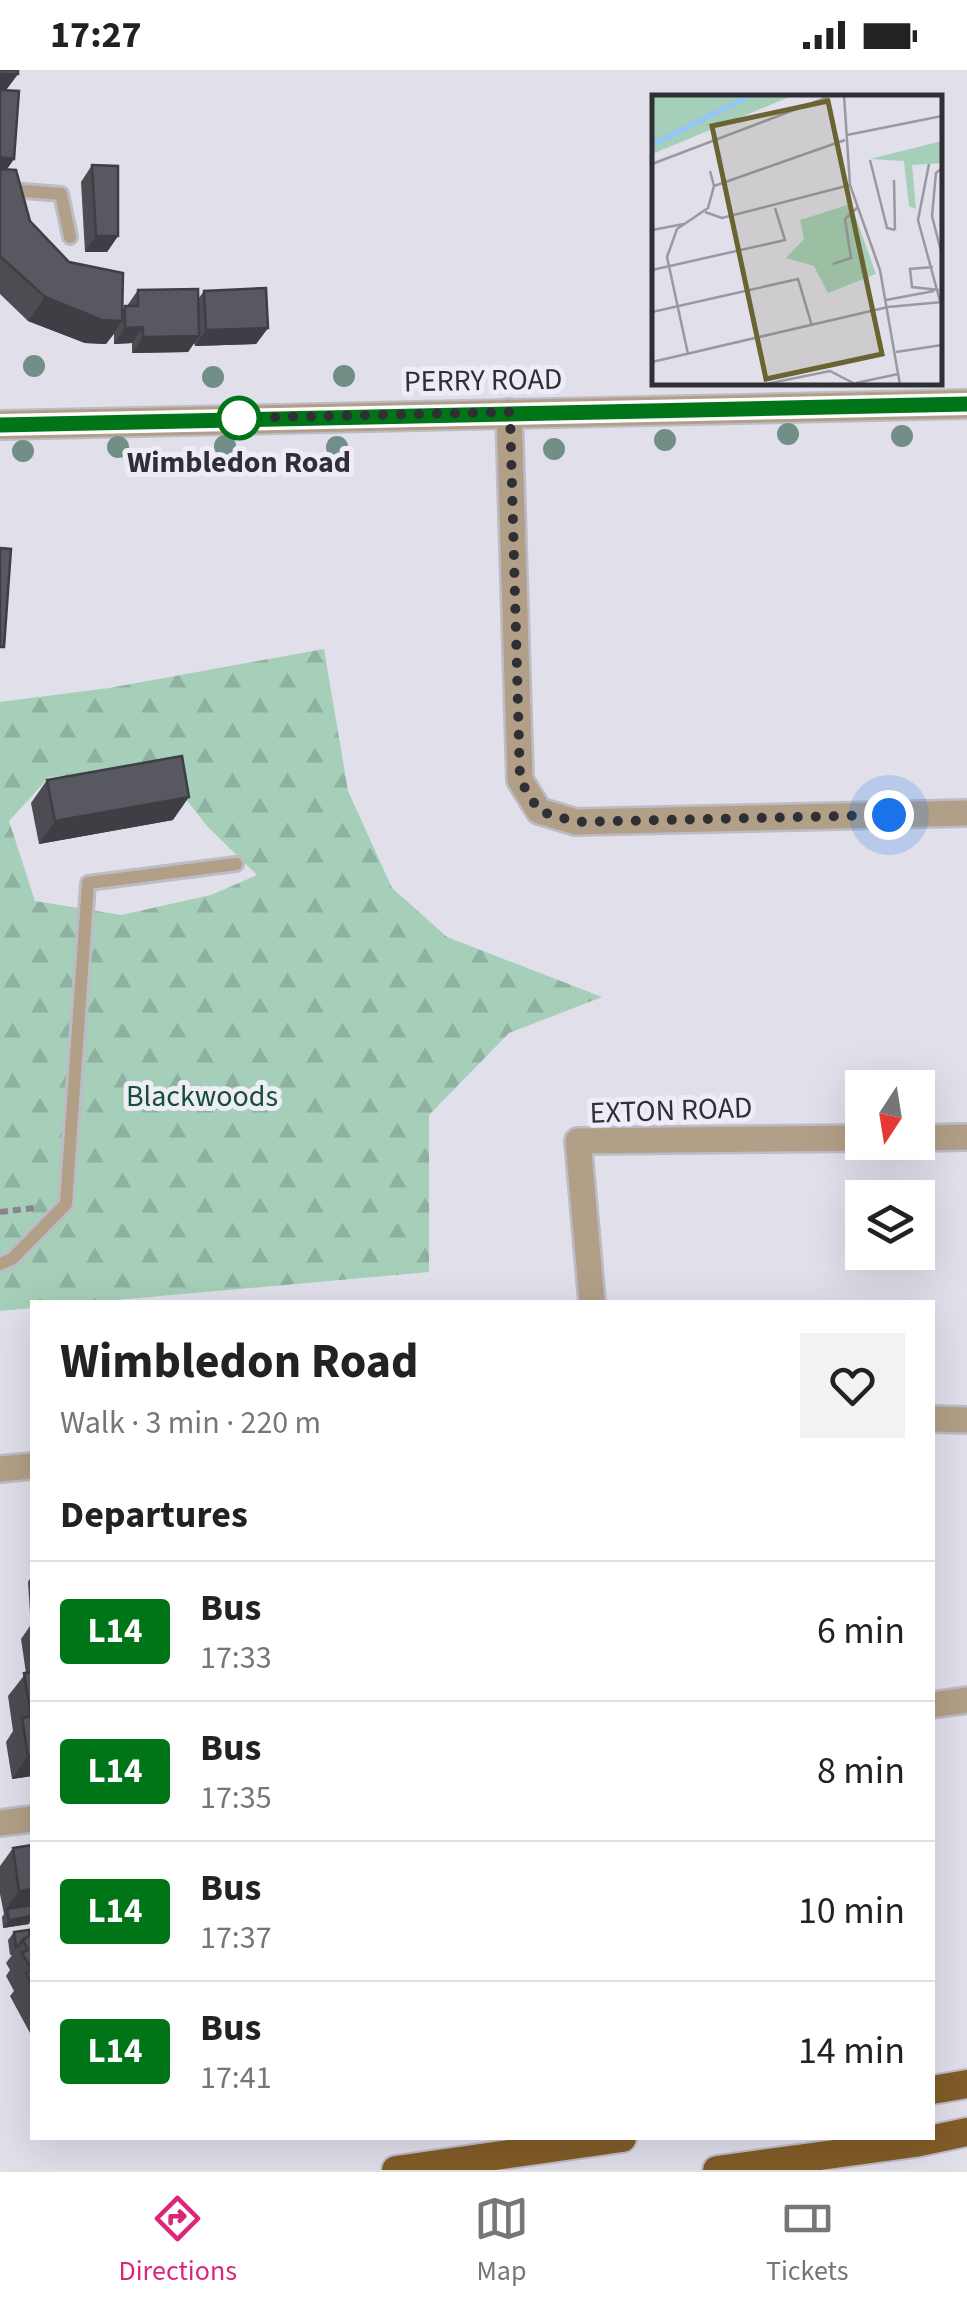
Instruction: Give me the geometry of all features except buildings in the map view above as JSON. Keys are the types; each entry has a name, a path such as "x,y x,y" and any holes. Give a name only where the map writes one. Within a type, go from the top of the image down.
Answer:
{"highway":[{"path":"935,2089 967,2084"},
{"path":"935,2138 967,2132"},
{"path":"396,2170 608,2140"},
{"path":"717,2170 925,2140"}],"street":[{"name":"PERRY ROAD","path":"0,425 967,404"},
{"path":"510,412 520,780 539,811 576,822 967,813"},
{"path":"935,1138 967,1137"},
{"name":"EXTON ROAD","path":"592,1300 578,1141 845,1138"},
{"path":"935,1419 967,1420"},
{"path":"0,1469 30,1466"},
{"path":"935,1704 967,1700"},
{"path":"0,1823 30,1819"}],"lane":[{"path":"0,190 62,194 70,236"},
{"path":"0,1264 12,1259 66,1204 88,883 236,864"}],"green space":[{"name":"Blackwoods","path":"324,649 348,791 392,888 447,937 602,997 509,1033 429,1115 429,1272 115,1300 30,1300 30,1308 0,1311 0,702 109,688","holes":["163,770 207,826 257,875 211,895 121,915 35,901 9,821 49,777"]}],"bus line":[{"name":"L14","path":"0,425 967,404"}],"place":[{"name":"Wimbledon Road","path":"239,418"}],"route":[{"path":"239,418 510,412 520,780 539,811 576,822 889,815"}]}
